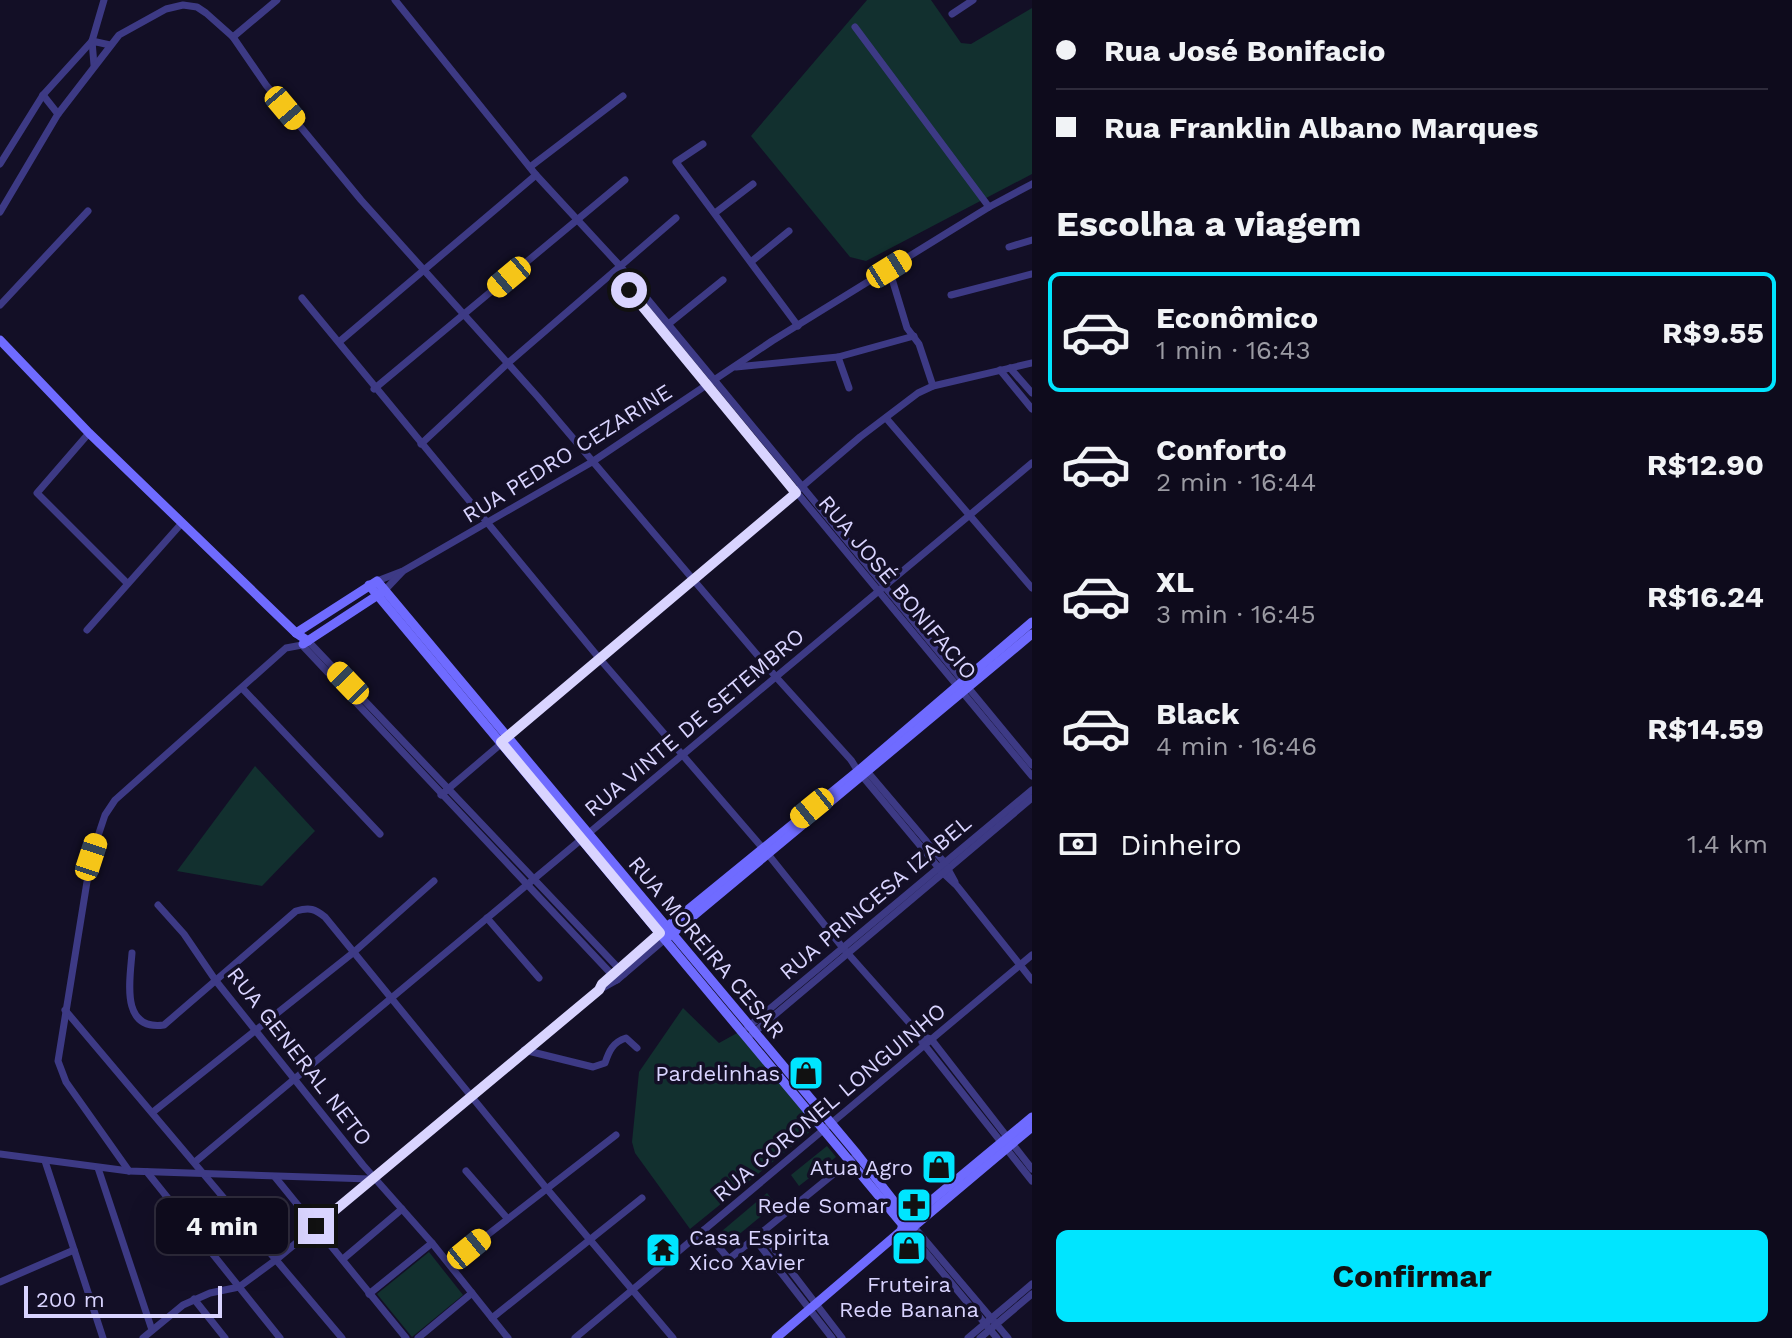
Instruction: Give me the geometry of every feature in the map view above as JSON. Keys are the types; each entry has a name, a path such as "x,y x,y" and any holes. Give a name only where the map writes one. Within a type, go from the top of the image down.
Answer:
{"street":[{"path":"94,65 92,41 104,0"},
{"path":"233,37 277,0"},
{"path":"952,14 973,0"},
{"name":"RUA JOSÉ BONIFACIO","path":"401,2 536,175 664,327 715,382 799,491"},
{"path":"0,212 58,114 119,35 166,9 183,5 197,7 206,13 233,37 276,96 424,271 538,397 776,677 863,771 1032,980"},
{"path":"855,27 989,207"},
{"path":"92,41 107,48"},
{"path":"0,164 43,95 92,41"},
{"path":"91,52 107,48"},
{"path":"63,74 75,91"},
{"path":"43,95 58,114"},
{"path":"530,167 623,96"},
{"path":"703,144 676,162 798,326"},
{"path":"339,342 536,175"},
{"path":"374,389 625,180"},
{"path":"715,213 753,184"},
{"name":"RUA PEDRO CEZARINE","path":"296,633 373,583 403,571 487,525 592,462 798,326 989,207 1032,184"},
{"path":"0,305 88,211"},
{"path":"421,444 508,363 676,218"},
{"path":"752,261 789,231"},
{"path":"1009,247 1032,240"},
{"path":"889,269 907,328 914,336 933,386"},
{"path":"951,295 1032,274"},
{"path":"664,327 723,280"},
{"path":"302,298 487,525 921,1036 923,1046 1006,1144 1032,1169"},
{"name":"RUA JOSÉ BONIFACIO","path":"664,327 707,387 882,590 1032,776"},
{"path":"735,367 838,357 914,336"},
{"path":"0,340 89,433 296,633 441,795 479,829 618,974"},
{"path":"838,357 849,388"},
{"path":"441,795 599,658 918,393 933,386 1032,363"},
{"path":"1010,368 1032,393"},
{"path":"1000,370 1032,409"},
{"path":"886,418 1032,588"},
{"path":"89,433 37,493 127,583"},
{"name":"RUA VINTE DE SETEMBRO","path":"195,1162 1032,463"},
{"path":"87,630 181,524"},
{"name":"RUA PEDRO CEZARINE","path":"286,648 305,643 381,593 403,571"},
{"name":"RUA MOREIRA CESAR","path":"373,583 854,1157 907,1227 990,1324 997,1338"},
{"path":"335,607 343,618"},
{"path":"143,1338 194,1299 239,1287 277,1259 524,1050 1027,635 1032,622"},
{"path":"129,1171 60,1071 58,1061 91,857 105,815 115,800 286,648 296,633"},
{"path":"305,643 448,788 479,829"},
{"name":"RUA JOSÉ BONIFACIO","path":"962,687 1032,765"},
{"path":"242,688 380,834"},
{"name":"RUA PRINCESA IZABEL","path":"748,1032 1032,790"},
{"name":"RUA PRINCESA IZABEL","path":"943,868 1032,798"},
{"path":"153,1112 354,952 434,881"},
{"name":"RUA GENERAL NETO","path":"158,905 192,944 216,981 372,1178 450,1264 508,1338"},
{"path":"132,953 129,1003 138,1018 154,1026 164,1025 296,911 316,910 325,917 588,1239 673,1338"},
{"path":"487,918 539,978"},
{"name":"RUA CORONEL LONGUINHO","path":"575,1338 1032,955"},
{"path":"65,1010 342,1338"},
{"path":"921,1036 931,1039 1032,1181"},
{"path":"524,1050 593,1067 605,1063 609,1051 619,1040 626,1038 637,1048"},
{"path":"776,1338 1006,1144 1032,1117"},
{"path":"1006,1144 1032,1127"},
{"path":"450,1264 616,1135"},
{"path":"0,1154 98,1168 206,1176 372,1178"},
{"path":"704,1230 729,1259 854,1157"},
{"path":"45,1161 103,1338"},
{"path":"98,1168 152,1330"},
{"path":"466,1171 507,1218"},
{"path":"147,1172 280,1338"},
{"path":"275,1177 406,1338"},
{"path":"492,1318 642,1198"},
{"path":"343,1259 402,1209"},
{"path":"757,1235 837,1337"},
{"path":"369,1294 432,1243"},
{"path":"0,1282 74,1250"},
{"path":"980,1338 990,1324 1032,1284"},
{"path":"418,1338 472,1293"},
{"path":"968,1338 1032,1294"},
{"path":"194,1299 220,1336"},
{"name":"RUA MOREIRA CESAR","path":"990,1324 1008,1338"}],"green space":[{"path":"867,0 931,0 961,43 971,44 1032,8 1032,174 866,261 850,257 751,136"},
{"path":"255,766 315,831 262,886 177,871"},
{"path":"683,1008 719,1043 739,1032 817,1126 690,1229 635,1153 632,1142 639,1072"},
{"path":"827,1146 836,1157 799,1186 791,1175"},
{"path":"767,1193 776,1204 731,1241 722,1231"},
{"path":"429,1252 463,1295 412,1337 377,1294"}],"place":[{"name":"Pardelinhas","path":"806,1073"},
{"name":"Atua Agro","path":"939,1167"},
{"name":"Rede Somar","path":"914,1205"},
{"name":"Fruteira Rede Banana","path":"909,1248"},
{"name":"Casa Espirita Xico Xavier","path":"663,1250"}],"route":[{"path":"316,1226 599,990 660,933 501,742 796,493 629,290"}]}
